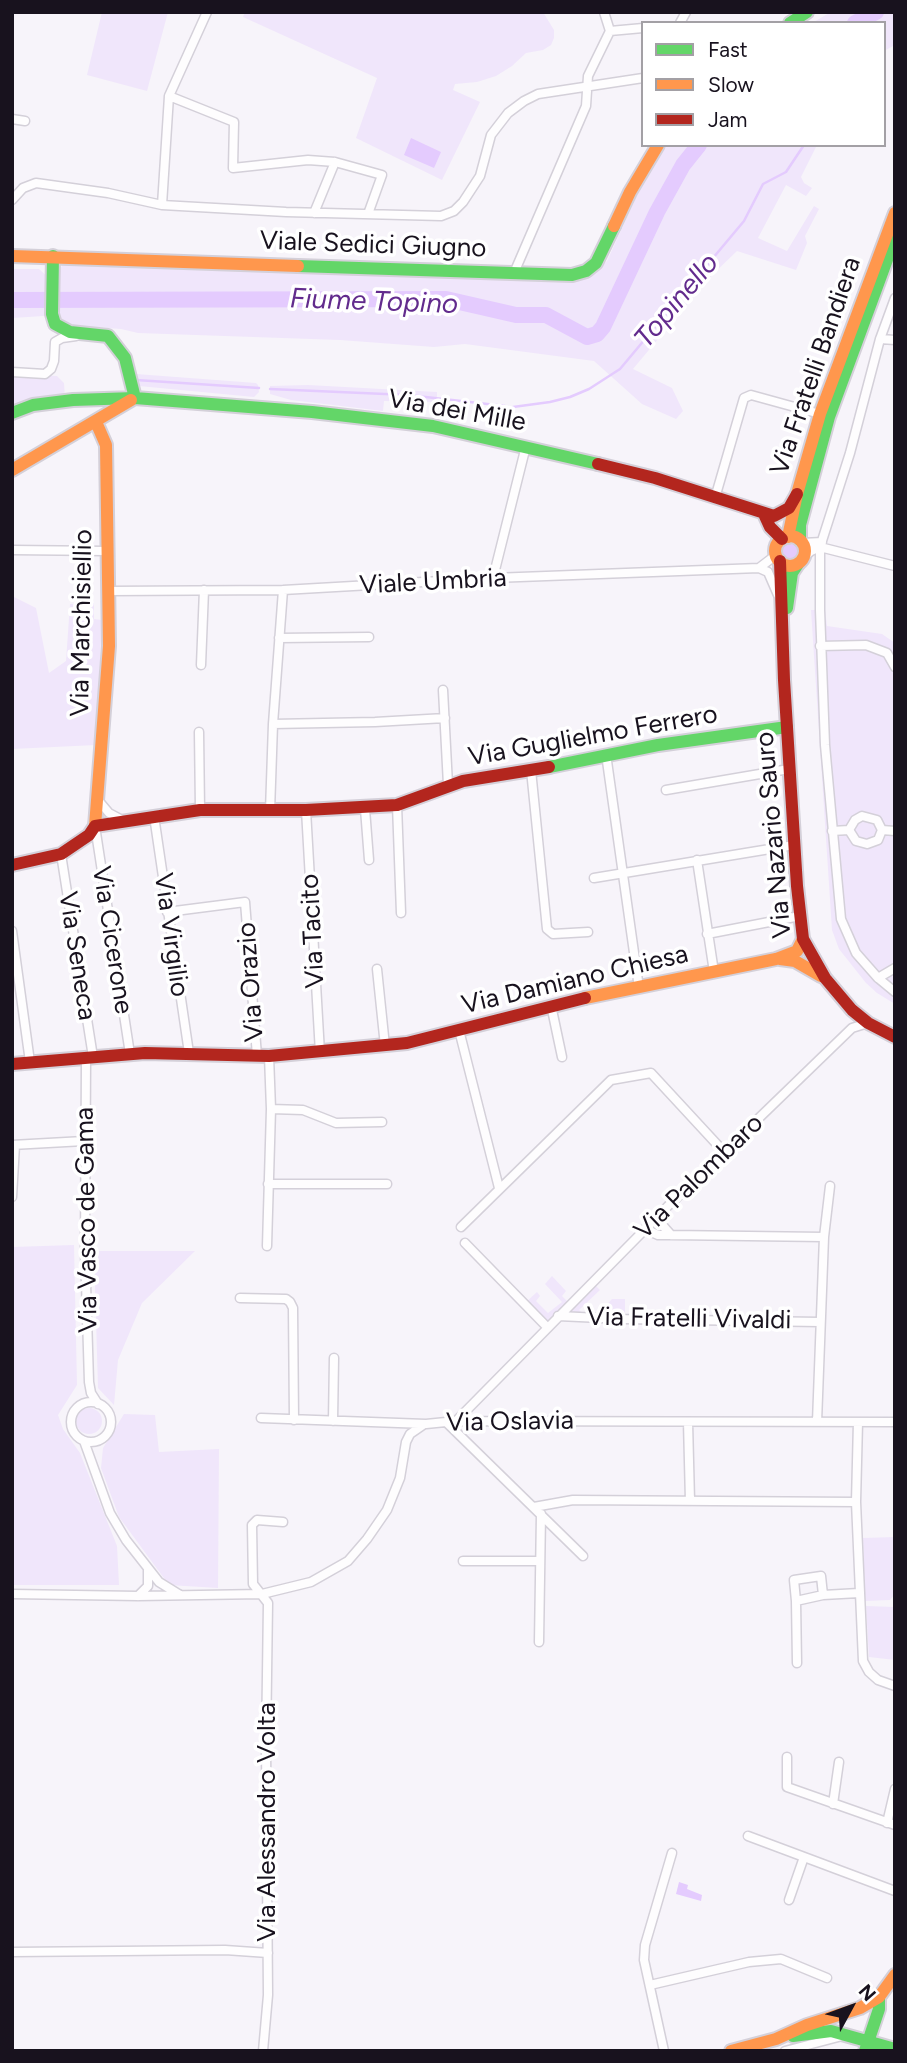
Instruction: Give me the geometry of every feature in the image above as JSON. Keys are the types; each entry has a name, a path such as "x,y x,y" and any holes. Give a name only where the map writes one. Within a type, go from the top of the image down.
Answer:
{"street":[{"path":"162,205 172,85 207,12"},
{"path":"514,273 586,106 587,76 610,31 604,12"},
{"path":"610,31 641,28"},
{"path":"12,200 23,188 36,183 108,193 162,205 441,216 454,211 480,176 491,135 508,113 524,101 538,94 641,78"},
{"path":"170,96 234,122 233,168 308,160 335,162 382,175 368,214"},
{"path":"12,119 24,121"},
{"name":"Viale Sedici Giugno","path":"12,256 572,275 586,271 596,263 630,192 657,147"},
{"path":"314,213 335,162"},
{"name":"Via Fratelli Bandiera","path":"793,540 797,494 820,415 895,213"},
{"name":"Via Fratelli Bandiera","path":"793,540 800,525 829,417 895,238"},
{"path":"12,470 135,398 125,358 106,334 70,332 55,324 52,314 52,256"},
{"path":"895,298 880,339 850,453 821,545 820,615 832,831 841,919 856,953 878,978 895,992"},
{"path":"12,372 45,374 54,361 55,342 69,337 106,334"},
{"path":"880,339 895,340"},
{"path":"715,498 744,398 751,395 820,415"},
{"name":"Via dei Mille","path":"12,413 33,405 73,400 135,398 300,411 433,426 655,478 764,514"},
{"name":"Via Marchisiellio","path":"95,825 109,646 106,445 96,422"},
{"path":"494,578 526,446"},
{"path":"764,514 774,516 782,513 789,508 797,494"},
{"path":"764,514 770,527 793,540 895,566"},
{"path":"793,540 777,546 778,558 786,565 801,561 821,545"},
{"path":"793,540 801,561"},
{"path":"12,550 107,551"},
{"path":"759,568 778,558"},
{"name":"Via Nazario Sauro","path":"778,558 789,769 803,939 825,978 852,1010 868,1023 895,1037"},
{"name":"Via Nazario Sauro","path":"782,633 792,573 801,561"},
{"path":"759,568 768,572 780,599"},
{"name":"Viale Umbria","path":"108,592 283,590 494,578 759,568"},
{"path":"201,665 204,590"},
{"path":"270,811 273,724 283,590"},
{"path":"279,638 369,637"},
{"path":"820,646 866,645 887,653 895,667"},
{"name":"Via Guglielmo Ferrero","path":"443,691 448,785"},
{"path":"273,724 445,718"},
{"name":"Via Guglielmo Ferrero","path":"95,825 200,810 270,811 397,805 448,785 658,745 787,727"},
{"path":"199,732 200,810"},
{"path":"606,754 639,988"},
{"path":"666,790 789,769"},
{"path":"531,770 547,929 553,934 588,932"},
{"path":"98,800 109,813 124,821"},
{"path":"397,805 401,914"},
{"path":"365,808 369,860"},
{"name":"Via Tacito","path":"306,810 320,1052"},
{"name":"Via Virgilio","path":"154,816 189,1054"},
{"path":"862,816 877,820 882,830 878,840 867,844 856,841 849,830 855,820 862,816"},
{"path":"12,864 61,854 89,835 95,825"},
{"name":"Via Cicerone","path":"95,825 130,1054"},
{"path":"832,831 849,830"},
{"path":"882,830 895,831"},
{"path":"594,878 794,845"},
{"name":"Via Seneca","path":"61,854 90,1058"},
{"path":"697,860 714,972"},
{"name":"Via Orazio","path":"167,912 245,902 263,1056"},
{"path":"707,934 800,915"},
{"path":"12,931 30,1062"},
{"name":"Via Damiano Chiesa","path":"12,1064 130,1054 263,1056 385,1046 459,1030 551,1005 776,959 797,951 803,939"},
{"name":"Via Damiano Chiesa","path":"776,959 795,961 825,978"},
{"path":"878,978 895,968"},
{"path":"377,970 385,1046"},
{"path":"551,1005 562,1057"},
{"path":"852,1010 852,1028"},
{"name":"Via Palombaro","path":"451,1421 852,1028 868,1023"},
{"path":"459,1030 499,1188"},
{"path":"263,1056 271,1109 267,1246"},
{"name":"Via Vasco de Gama","path":"90,1058 84,1141 89,1382 98,1404 108,1412 111,1424 95,1450 94,1466"},
{"path":"461,1227 611,1080 651,1073 724,1153"},
{"path":"271,1109 303,1110 336,1123 382,1122"},
{"path":"12,1197 13,1145 84,1141"},
{"path":"268,1184 387,1184"},
{"path":"817,1422 824,1237 830,1186"},
{"path":"656,1218 671,1236"},
{"path":"645,1229 658,1235 671,1236 824,1237"},
{"path":"465,1243 547,1327"},
{"path":"240,1298 286,1299 293,1308 294,1420"},
{"name":"Via Fratelli Vivaldi","path":"558,1316 820,1322"},
{"path":"333,1421 334,1358"},
{"name":"Via Vasco de Gama","path":"89,1382 72,1416 72,1429 84,1441 110,1513 126,1540 159,1582 181,1596"},
{"path":"78,1406 88,1402 98,1404"},
{"name":"Via Oslavia","path":"261,1418 426,1424 451,1421 895,1422"},
{"path":"451,1421 583,1556"},
{"path":"688,1422 690,1501"},
{"path":"858,1422 856,1502 863,1661 869,1672 878,1680 895,1686"},
{"path":"12,1594 138,1597 262,1594 311,1582 348,1561 368,1539 387,1510 400,1478 406,1442 414,1430 426,1424"},
{"path":"84,1441 100,1440"},
{"path":"534,1507 573,1500 856,1502"},
{"path":"539,1642 541,1514"},
{"name":"Via Alessandro Volta","path":"260,2049 268,1995 268,1603 253,1584 252,1525 257,1520 283,1522"},
{"path":"463,1561 540,1561"},
{"path":"148,1570 148,1586 154,1596"},
{"path":"797,1663 794,1580 821,1576 823,1595"},
{"path":"154,1596 159,1582"},
{"path":"138,1597 148,1586"},
{"path":"796,1601 823,1595 859,1592"},
{"path":"787,1757 787,1787 891,1824 895,1789"},
{"path":"833,1804 839,1762"},
{"path":"748,1836 895,1891"},
{"path":"664,2051 644,1960 645,1945 672,1853"},
{"path":"789,1900 804,1857"},
{"path":"12,1952 225,1950 268,1953"},
{"path":"650,1985 749,1962 781,1959 827,1978"},
{"path":"776,2039 807,2025 860,2008 879,1997 895,1975"},
{"path":"867,2045 879,2009 879,1997"},
{"path":"731,2051 776,2039 831,2031 848,2034 867,2045 895,2049"},
{"path":"785,2051 834,2040 848,2034"}],"shaded area":[{"path":"102,12 168,12 147,91 87,75"},
{"path":"245,12 543,12 554,30 554,38 551,45 543,50 526,53 496,76 477,82 455,84 453,90 480,102 442,180 356,138 377,78 243,17"},
{"path":"831,12 895,12 895,45 886,50 886,21 815,21"},
{"path":"411,138 441,152 434,168 404,155"},
{"path":"664,147 816,147 801,177 804,183 812,188 806,196 786,185 758,238 787,251 814,206 819,209 805,236 807,243 796,270 737,251 709,278 633,369 672,388 683,411 676,419 642,404 594,361 465,344 434,347 340,340 138,333 121,329 65,325 59,315 12,318 12,269 39,269 49,278 56,276 63,264 587,277 607,261 650,167"},
{"path":"12,374 57,376 64,383 65,399 12,410"},
{"path":"136,374 256,383 259,392 254,397 139,386"},
{"path":"308,385 437,392 437,402 384,401 383,411 291,400 270,394 270,386"},
{"path":"787,543 793,543 798,551 796,557 787,559 782,554 782,548"},
{"path":"12,596 36,608 49,673 66,661 70,604 94,603 94,619 102,620 96,745 12,749"},
{"path":"811,610 825,610 827,626 882,634 895,643 895,1004 866,983 839,949 832,930"},
{"path":"74,1245 77,1385 58,1415 63,1429 80,1453 117,1546 119,1585 12,1585 12,1247"},
{"path":"94,1251 195,1251 142,1303 118,1360 114,1405 98,1388"},
{"path":"552,1276 566,1291 562,1296 569,1303 547,1325 525,1303 537,1292 540,1296 536,1301 548,1313 562,1302 545,1284"},
{"path":"593,1283 600,1290 579,1310 586,1316 560,1315"},
{"path":"612,1299 625,1299 625,1318 595,1317"},
{"path":"89,1408 99,1411 102,1421 99,1431 89,1434 79,1431 76,1421 79,1411"},
{"path":"124,1414 155,1415 159,1452 219,1449 218,1588 169,1585 119,1517 101,1468 103,1448"},
{"path":"895,1537 895,1594 890,1600 865,1601 863,1538"},
{"path":"866,1606 895,1607 895,1660 869,1657"},
{"path":"679,1882 688,1885 687,1889 702,1895 701,1901 676,1894"}],"waterway":[{"name":"Fiume Topino","path":"859,21 876,12"},
{"name":"Fiume Topino","path":"12,300 446,299 516,315 546,315 587,337 597,334 603,327 657,212 683,165 697,147"},
{"name":"Topinello","path":"513,407 570,397 589,389 620,369 744,221 763,184 786,172 803,147"},
{"name":"Topinello","path":"136,380 259,388"},
{"name":"Topinello","path":"270,389 408,395 505,406"}],"traffic: fast":[{"path":"793,21 807,12"},
{"path":"298,266 572,275 586,271 596,263 614,226"},
{"path":"800,540 800,525 829,417 895,238"},
{"path":"53,256 52,314 55,324 70,332 108,336 125,358 135,398"},
{"path":"12,413 33,405 73,400 135,398 312,412 433,426 598,464"},
{"path":"787,608 792,573 798,564"},
{"path":"549,767 658,745 787,727"},
{"path":"865,2051 879,2009 879,1997"},
{"path":"793,2036 831,2031 895,2049"}],"traffic: slow":[{"path":"614,226 630,192 657,147"},
{"path":"788,537 797,494 820,414 895,213"},
{"path":"12,256 298,266"},
{"path":"12,470 131,400"},
{"path":"95,826 109,646 106,445 96,422"},
{"path":"790,536 800,541 805,551 800,561 790,566 780,561 775,551 780,541 790,536"},
{"path":"585,998 776,959 797,951 803,939"},
{"path":"780,959 795,961 821,976"},
{"path":"731,2051 776,2039 807,2025 860,2008 879,1997 895,1975"}],"traffic: jam":[{"path":"598,464 655,478 774,516 789,508 797,494"},
{"path":"764,514 770,527 782,539"},
{"path":"780,561 784,680 797,886 803,939 825,978 852,1010 868,1023 895,1037"},
{"path":"12,865 61,854 89,835 95,826 200,810 306,810 397,805 463,781 549,767"},
{"path":"12,1064 145,1053 269,1056 407,1043 585,998"}]}
